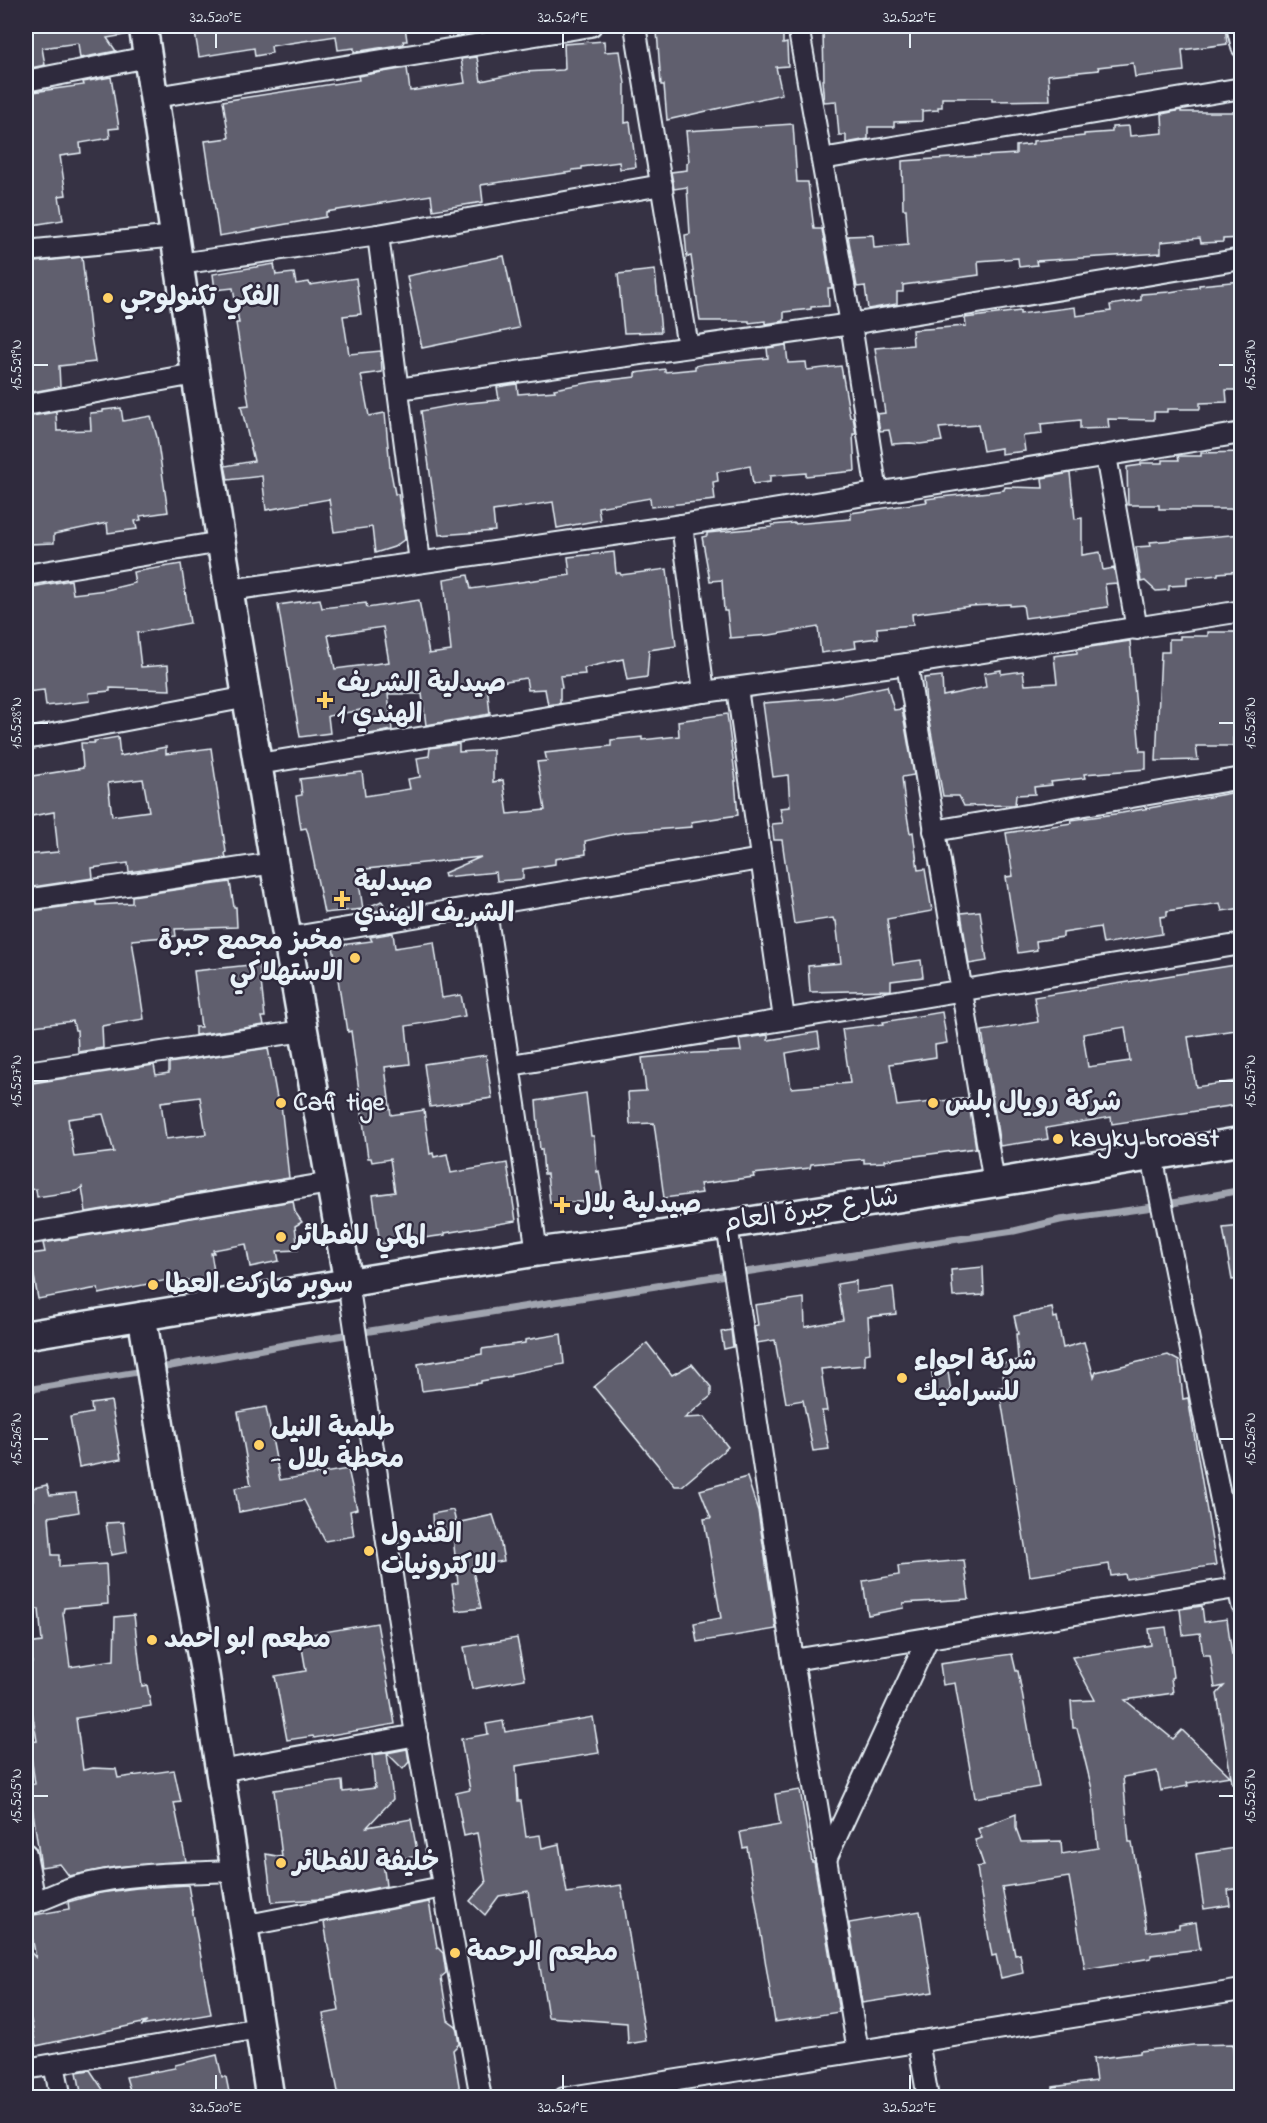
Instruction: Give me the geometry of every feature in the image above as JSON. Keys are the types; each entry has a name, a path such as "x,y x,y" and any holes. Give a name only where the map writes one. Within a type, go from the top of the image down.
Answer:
{"street":[{"path":"143,26 221,542 274,863 348,1282 412,1710 481,2097"},
{"path":"155,98 591,26"},
{"path":"636,26 688,347"},
{"path":"798,26 851,324 877,493"},
{"path":"1237,26 1242,47"},
{"path":"26,81 148,57"},
{"path":"822,159 1242,88"},
{"path":"179,264 378,235 662,185"},
{"path":"378,235 420,562"},
{"path":"26,251 176,236"},
{"path":"398,389 851,324 1242,260"},
{"path":"26,405 195,374"},
{"path":"230,590 682,525 1242,433"},
{"path":"1106,456 1137,629"},
{"path":"682,525 704,692"},
{"path":"26,575 221,542"},
{"path":"258,764 704,692 907,664 1242,611"},
{"path":"907,664 994,1183"},
{"path":"737,688 784,1019"},
{"path":"26,739 248,697"},
{"path":"934,831 1242,778"},
{"path":"288,938 761,859"},
{"path":"26,900 274,863"},
{"path":"485,904 511,1065 537,1252"},
{"path":"511,1065 1242,944"},
{"path":"26,1072 304,1031"},
{"name":"شارع جبرة العام","path":"26,1335 537,1252 727,1225 1242,1142"},
{"path":"793,1660 1240,1593 1152,1156"},
{"path":"26,1234 330,1183"},
{"path":"727,1225 793,1660 858,2051"},
{"path":"142,1316 170,1490 205,1674 270,2097"},
{"path":"826,1860 928,1638"},
{"path":"220,1772 417,1735"},
{"path":"26,1854 30,1903 76,1886 131,1876 234,1871"},
{"path":"243,1926 443,1887"},
{"path":"564,2097 1242,1990"},
{"path":"26,2069 259,2028"},
{"path":"918,2041 927,2097"},
{"path":"54,2065 60,2097"}],"building":[{"path":"26,26 124,26 125,35 107,38 116,51 80,58 78,43 42,48 45,65 26,69"},
{"path":"194,26 405,26 407,41 403,41 404,44 354,52 354,48 338,50 336,36 271,46 272,53 255,56 254,48 199,57"},
{"path":"692,26 783,29 783,44 787,43 788,66 776,67 782,94 667,120 664,85 661,85 657,31"},
{"path":"838,26 1225,26 1227,44 1182,50 1184,71 1135,77 1133,63 1098,67 1099,70 1048,75 1050,100 992,101 992,98 942,98 942,107 938,107 938,110 922,111 922,121 894,122 894,127 868,127 868,139 846,143 846,135 839,135 836,101 824,102 822,80 824,80 823,32 839,32"},
{"path":"604,41 605,52 620,51 625,84 625,123 630,122 636,167 620,169 619,162 582,167 572,172 481,185 483,202 433,210 431,195 326,212 326,217 219,236 205,141 229,138 223,101 359,80 358,76 407,68 410,91 465,83 461,59 477,57 481,81 524,72 563,70 565,69 564,44"},
{"path":"111,77 119,128 109,129 110,138 80,143 81,153 60,156 66,195 59,196 63,220 26,226 26,93 84,85 83,82"},
{"path":"1181,110 1181,112 1240,112 1242,123 1242,238 1223,239 1223,242 1201,243 1200,238 1161,242 1161,253 1036,261 1037,265 1019,267 1018,258 978,261 979,275 903,285 903,292 897,292 897,304 868,309 865,286 857,287 848,236 873,235 874,248 908,245 906,209 903,209 902,161 1016,154 1016,146 1033,144 1033,141 1112,132 1112,127 1129,126 1130,136 1163,133 1162,114"},
{"path":"793,124 797,182 808,182 814,229 822,229 832,288 828,288 829,306 784,312 784,321 765,324 765,321 749,323 749,321 700,321 691,256 687,257 685,235 690,234 687,187 674,189 671,172 687,170 689,162 686,131"},
{"path":"504,256 519,328 422,348 407,276"},
{"path":"82,257 95,362 59,366 60,387 26,393 26,263"},
{"path":"274,264 276,275 294,273 296,284 309,282 310,285 356,278 361,314 343,316 349,354 381,351 382,372 361,375 369,416 385,413 390,467 395,494 398,494 405,539 394,547 375,553 372,527 334,532 329,499 266,510 262,476 228,480 225,466 254,461 241,406 249,405 233,288 215,290 213,274"},
{"path":"655,270 661,332 624,333 618,274"},
{"path":"1242,281 1242,390 1226,390 1227,402 1200,403 1200,409 1167,409 1167,412 1154,412 1154,420 1108,419 1109,428 1080,429 1080,420 1041,424 1042,434 1023,436 1025,451 1001,454 1001,448 983,451 978,425 939,428 942,441 920,444 892,444 889,430 880,431 877,414 885,413 875,348 913,345 912,330 966,326 965,318 1020,311 1020,314 1075,307 1076,316 1111,311 1110,305 1141,300 1141,294"},
{"path":"786,345 788,363 806,362 807,370 841,366 850,417 853,417 856,434 853,434 855,471 806,476 806,473 770,476 770,482 753,484 750,466 717,472 718,481 713,482 715,500 651,507 650,498 598,507 600,520 557,528 553,502 493,511 495,531 439,535 421,411 499,400 497,387 517,384 518,394 555,391 554,389 592,382 635,377 635,373 665,369 665,372 695,369 695,366 704,364 768,358 767,348"},
{"path":"121,408 123,421 151,416 157,437 168,512 140,516 141,520 135,521 137,529 108,533 107,523 54,534 54,543 29,544 28,536 26,536 26,417 56,412 57,431 91,430 90,413"},
{"path":"1242,452 1242,509 1159,509 1159,505 1128,505 1127,467 1141,465 1141,463 1163,463 1163,460 1179,460 1178,456 1201,456 1201,453"},
{"path":"1070,473 1075,519 1082,518 1082,555 1100,552 1103,570 1114,568 1117,583 1105,584 1108,607 1025,618 1023,605 1010,606 1010,604 971,606 912,614 913,625 877,628 878,638 855,641 856,648 821,653 818,627 770,635 730,638 727,611 724,611 722,580 710,581 702,537 707,536 707,533 851,519 851,513 927,502 926,499 1004,490 1005,487 1043,488 1042,478"},
{"path":"1242,534 1242,571 1187,577 1187,585 1169,586 1169,590 1156,591 1145,581 1141,582 1136,547 1151,546 1150,542"},
{"path":"614,552 616,573 621,575 667,569 676,646 649,650 647,677 627,680 623,659 584,668 585,674 560,676 562,688 560,688 560,703 548,705 545,689 528,690 526,678 487,684 490,714 426,725 422,694 388,694 392,730 364,735 361,710 328,716 330,733 300,737 278,605 320,599 322,608 366,603 367,608 419,600 429,654 451,651 444,579 468,575 471,589 570,575 568,557","holes":["383,627 389,662 335,669 328,635"]},
{"path":"181,564 190,623 137,633 141,667 168,665 170,690 110,688 110,691 89,693 90,701 46,706 44,690 26,692 26,588 71,580 73,594 106,590 135,583 133,572"},
{"path":"1208,632 1242,632 1242,737 1233,738 1233,746 1196,746 1198,760 1156,761 1161,652 1169,652 1169,639 1180,639 1180,636 1208,636"},
{"path":"1130,641 1140,751 1146,751 1146,769 1084,774 1085,778 1051,782 1052,785 1034,787 1035,794 1016,795 1015,805 964,806 959,796 943,796 926,705 924,678 942,676 943,696 986,687 984,673 1001,670 1001,674 1023,671 1025,685 1057,683 1054,656 1077,653 1077,649"},
{"path":"887,686 894,710 902,709 914,775 902,777 905,804 910,833 913,832 918,870 925,869 932,911 887,919 893,964 921,960 923,977 891,981 891,990 810,992 808,966 841,963 836,921 833,918 794,924 782,840 774,840 772,824 783,823 780,808 790,807 788,775 773,777 763,703 829,698"},
{"path":"727,714 738,815 691,822 692,827 625,832 585,841 586,854 555,859 555,864 523,869 523,879 497,881 496,872 445,877 444,873 481,857 357,870 363,909 324,913 308,833 306,828 301,829 296,796 302,795 300,779 362,772 365,796 410,789 408,779 420,777 417,758 429,756 430,748 459,744 459,752 493,750 493,782 503,780 508,814 545,810 537,762 547,761 545,753 611,746 611,740 642,737 642,740 679,736 678,721"},
{"path":"118,737 120,756 166,747 166,754 211,748 226,858 129,872 128,863 92,868 93,878 26,888 26,855 58,852 54,812 26,817 26,777 83,768 81,743 95,743 94,741","holes":["143,779 149,811 112,816 108,783"]},
{"path":"1242,791 1242,908 1222,911 1220,903 1167,911 1167,916 1160,917 1162,934 1103,944 1100,927 1063,933 1063,937 1036,941 1037,950 1018,953 1006,877 1013,876 1006,833"},
{"path":"230,882 234,907 236,907 237,927 175,929 176,936 132,940 144,1019 102,1026 103,1048 78,1052 77,1030 75,1030 73,1021 26,1027 26,912 96,902 96,905 132,903 132,896"},
{"path":"382,901 386,909 359,914 358,911"},
{"path":"980,911 987,961 969,964 961,913"},
{"path":"393,933 395,948 434,942 442,998 461,995 465,1016 406,1026 410,1064 385,1067 391,1115 424,1110 430,1154 433,1153 434,1157 447,1154 451,1173 507,1163 516,1221 445,1233 445,1235 380,1244 373,1195 395,1192 390,1159 372,1162 371,1158 368,1158 351,1031 348,1032 346,1019 344,1019 333,946 372,941 370,937"},
{"path":"259,964 264,1025 195,1035 195,1027 201,1027 194,971"},
{"path":"1242,964 1242,1029 1188,1037 1196,1087 1242,1080 1242,1104 1112,1124 1111,1117 1046,1128 1048,1139 1000,1146 982,1031 1038,1022 1034,997","holes":["1125,1027 1130,1061 1088,1067 1083,1034"]},
{"path":"942,1012 947,1043 935,1045 936,1057 890,1064 897,1106 968,1098 976,1148 885,1160 885,1162 864,1163 864,1159 811,1164 810,1168 753,1174 754,1177 700,1184 702,1193 664,1198 654,1123 630,1124 628,1092 646,1091 642,1058 741,1051 739,1039 768,1035 768,1040 818,1032 820,1047 786,1053 791,1088 850,1083 842,1029 884,1024 883,1022"},
{"path":"268,1048 278,1104 281,1104 289,1178 86,1212 82,1187 77,1191 37,1197 36,1189 26,1190 26,1084 154,1065 156,1075 169,1073 169,1063","holes":["200,1097 206,1134 166,1139 161,1102","103,1114 114,1152 74,1157 68,1119"]},
{"path":"486,1055 492,1098 430,1107 424,1064"},
{"path":"586,1093 591,1136 594,1136 597,1172 599,1171 604,1201 550,1203 547,1174 544,1174 542,1149 540,1150 536,1101"},
{"path":"293,1201 295,1212 302,1222 295,1226 298,1250 277,1251 279,1261 250,1267 246,1244 213,1250 214,1253 211,1253 215,1277 168,1283 167,1280 99,1294 98,1288 38,1299 30,1254 45,1252 43,1243"},
{"path":"1242,1226 1242,1279 1232,1280 1223,1228"},
{"path":"983,1267 984,1295 953,1297 951,1270"},
{"path":"856,1281 856,1292 893,1287 896,1314 868,1317 870,1353 865,1354 865,1365 821,1369 827,1411 822,1411 829,1449 813,1451 803,1400 786,1403 775,1340 757,1343 754,1326 758,1325 755,1305 804,1298 805,1327 843,1320 837,1284"},
{"path":"1052,1308 1054,1318 1057,1317 1063,1348 1084,1342 1094,1377 1096,1372 1168,1355 1179,1361 1183,1399 1188,1398 1216,1565 1126,1579 1125,1574 1111,1576 1109,1564 1030,1576 999,1387 1005,1386 1001,1364 1018,1360 1016,1334 1018,1334 1014,1316"},
{"path":"731,1330 733,1347 724,1349 721,1332"},
{"path":"561,1334 564,1364 511,1374 511,1376 481,1381 481,1383 422,1391 418,1364 482,1354 482,1349 525,1343 525,1340"},
{"path":"647,1343 672,1375 692,1364 711,1387 711,1396 685,1418 705,1417 728,1447 682,1486 675,1486 594,1387"},
{"path":"947,1364 951,1392 935,1393 931,1367"},
{"path":"111,1401 121,1459 79,1467 70,1417 92,1413 91,1404"},
{"path":"266,1407 280,1480 348,1469 357,1509 350,1511 354,1536 325,1541 304,1500 239,1512 235,1488 251,1485 238,1412"},
{"path":"747,1477 758,1511 776,1629 697,1642 694,1623 721,1618 704,1519 711,1518 700,1490"},
{"path":"47,1485 50,1495 76,1493 79,1512 49,1517 52,1555 59,1555 59,1567 106,1564 108,1604 64,1608 70,1667 114,1660 115,1617 134,1615 142,1686 147,1685 151,1706 76,1718 83,1770 116,1769 118,1778 174,1770 181,1802 174,1803 186,1861 115,1867 69,1876 60,1864 41,1867 29,1785 35,1784 29,1742 37,1741 26,1664 32,1662 28,1644 42,1642 39,1609 34,1609 32,1583 26,1580 26,1500 33,1500 33,1488"},
{"path":"453,1510 456,1523 493,1515 499,1534 504,1561 472,1566 481,1608 456,1611 452,1584 458,1583 452,1528 433,1533 432,1514"},
{"path":"123,1522 127,1552 111,1555 106,1523"},
{"path":"964,1560 969,1599 903,1603 904,1608 868,1615 863,1581 899,1575 898,1566"},
{"path":"1202,1606 1204,1622 1227,1619 1232,1655 1236,1654 1239,1671 1242,1668 1242,1783 1232,1783 1217,1694 1224,1686 1215,1688 1210,1655 1203,1655 1200,1633 1183,1635 1180,1609"},
{"path":"377,1623 395,1724 314,1738 313,1736 287,1740 275,1676 306,1671 300,1636"},
{"path":"1166,1627 1173,1693 1125,1700 1173,1739 1182,1730 1230,1776 1187,1783 1188,1786 1161,1791 1157,1771 1123,1777 1129,1842 1132,1842 1147,1932 1179,1928 1179,1925 1196,1922 1200,1949 1151,1955 1151,1958 1085,1969 1069,1877 1002,1887 1015,1955 1020,1954 1023,1973 1001,1978 996,1955 992,1956 981,1894 977,1867 984,1866 975,1840 982,1838 978,1829 1016,1814 1016,1828 1021,1842 1061,1841 1062,1854 1098,1848 1092,1789 1077,1728 1073,1728 1071,1701 1095,1700 1072,1657 1151,1645 1149,1629"},
{"path":"517,1638 525,1679 472,1689 464,1647"},
{"path":"1012,1654 1016,1671 1018,1671 1039,1787 975,1798 955,1683 943,1685 940,1664"},
{"path":"593,1717 599,1753 516,1766 518,1801 521,1801 526,1837 540,1835 542,1848 559,1844 567,1893 621,1885 646,2041 628,2044 627,2023 548,2017 528,1891 499,1896 485,1915 470,1901 486,1883 477,1833 464,1836 456,1793 470,1790 461,1739 488,1734 486,1724 503,1721 505,1732"},
{"path":"407,1749 409,1762 403,1769 387,1753"},
{"path":"387,1753 393,1799 367,1827 411,1819 418,1856 383,1862 386,1886 321,1899 272,1902 266,1854 282,1857 274,1790 342,1781 343,1792 375,1788 372,1755"},
{"path":"800,1790 839,2012 775,2022 747,1847 743,1848 740,1832 780,1825 775,1794"},
{"path":"1242,1847 1242,1888 1228,1890 1230,1905 1204,1909 1196,1854"},
{"path":"188,1885 211,2014 141,2026 147,2022 36,2046 31,2020 26,2020 26,1947 36,1958 28,1916 69,1909 68,1902 100,1893"},
{"path":"429,1902 437,1947 443,1953 446,1973 441,1977 448,2020 456,2026 459,2044 453,2050 461,2097 339,2097 323,2014 339,2011 324,1922"},
{"path":"920,1911 933,1992 862,2003 849,1923"},
{"path":"1233,2044 1234,2060 1242,2059 1242,2097 1053,2097 1053,2087 1096,2081 1093,2059 1193,2045"},
{"path":"217,2055 222,2077 226,2077 230,2097 132,2097 126,2077 175,2068 175,2065"},
{"path":"90,2070 108,2097 82,2097 77,2072"}],"waterway":[{"path":"155,1369 300,1342 1014,1231 1060,1220 1146,1208 1242,1190"},
{"path":"26,1390 144,1371"}],"place":[{"name":"الفكي تكنولوجي","path":"108,298"},
{"name":"صيدلية الشريف الهندي 1","path":"325,700"},
{"name":"صيدلية الشريف الهندي","path":"342,899"},
{"name":"مخبز مجمع جبرة الاستهلاكي","path":"355,958"},
{"name":"Cafi tige","path":"281,1103"},
{"name":"شركة رويال بلس","path":"933,1103"},
{"name":"kayky broast","path":"1058,1139"},
{"name":"صيدلية بلال","path":"562,1205"},
{"name":"المكي للفطائر","path":"281,1237"},
{"name":"سوبر ماركت العطا","path":"153,1285"},
{"name":"شركة اجواء للسراميك","path":"902,1378"},
{"name":"طلمبة النيل - محطة بلال","path":"259,1445"},
{"name":"القندول للاكترونيات","path":"369,1551"},
{"name":"مطعم ابو احمد","path":"152,1640"},
{"name":"خليفة للفطائر","path":"281,1863"},
{"name":"مطعم الرحمة","path":"455,1953"}]}
